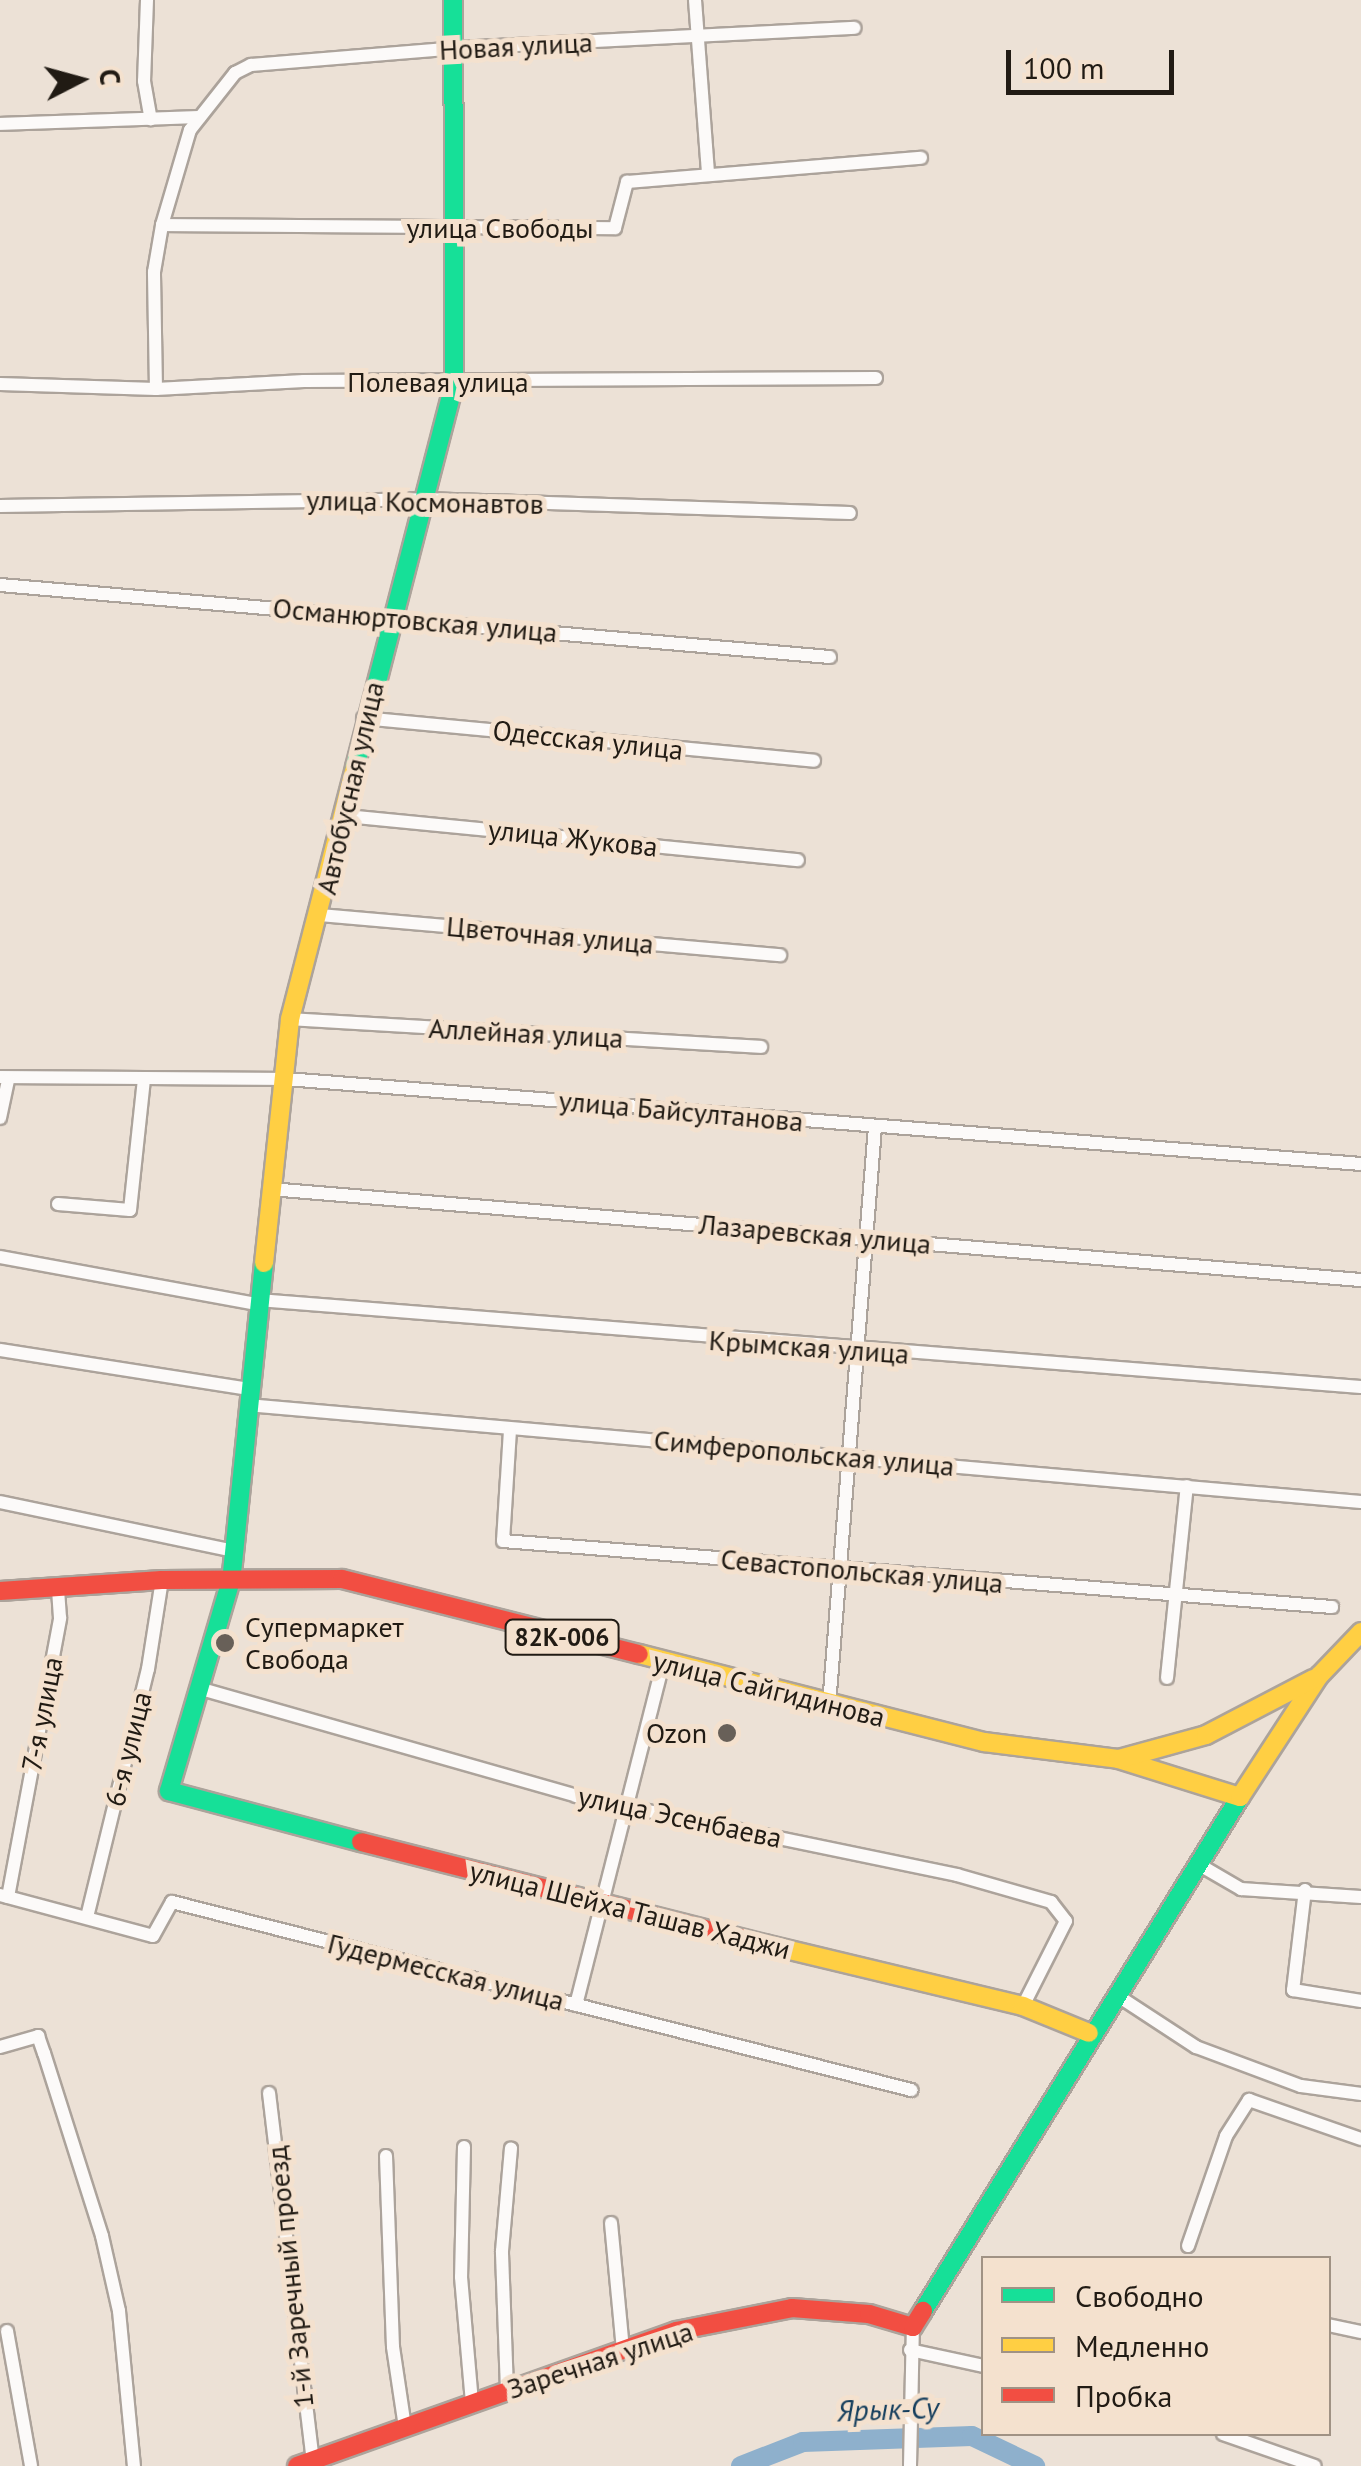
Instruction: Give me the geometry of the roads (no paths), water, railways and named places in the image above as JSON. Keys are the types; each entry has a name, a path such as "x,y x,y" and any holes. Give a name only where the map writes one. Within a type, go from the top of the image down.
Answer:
{"main road":[{"name":"Автобусная улица","path":"169,1791 231,1580 247,1397 290,1019 348,816 363,718 395,617 454,384 450,230 458,48 454,0"},
{"name":"улица Сайгидинова","path":"0,1591 162,1580 342,1579 829,1705 984,1742 1118,1760 1240,1797"},
{"name":"82К-006","path":"1118,1760 1206,1734 1319,1676 1361,1632"},
{"path":"913,2327 1090,2033 1319,1676"},
{"name":"улица Шейха Ташав Хаджи","path":"169,1791 601,1905 1023,2006 1090,2033"},
{"name":"Заречная улица","path":"305,2463 676,2331 792,2308 869,2314 913,2327"}],"street":[{"path":"147,0 144,81 151,119"},
{"path":"695,0 708,170"},
{"name":"Новая улица","path":"156,388 154,272 162,224 190,130 235,73 252,65 458,48 854,28"},
{"path":"0,124 200,117"},
{"name":"улица Свободы","path":"162,224 450,230 616,228 627,182 708,170 922,158"},
{"name":"Полевая улица","path":"0,384 156,388 304,381 454,384 876,378"},
{"name":"улица Космонавтов","path":"0,506 424,499 850,513"},
{"name":"Османюртовская улица","path":"0,586 830,657"},
{"name":"Одесская улица","path":"363,718 814,762"},
{"name":"улица Жукова","path":"348,816 798,860"},
{"name":"Цветочная улица","path":"320,915 780,955"},
{"name":"Аллейная улица","path":"290,1019 761,1047"},
{"path":"0,1118 4,1078"},
{"name":"улица Байсултанова","path":"4,1078 286,1079 1361,1164"},
{"path":"58,1204 130,1210 144,1080"},
{"path":"829,1705 875,1127"},
{"name":"Лазаревская улица","path":"270,1189 1361,1280"},
{"name":"Крымская улица","path":"0,1257 257,1302 1361,1388"},
{"name":"Симферопольская улица","path":"0,1350 247,1397 510,1430 849,1455 1361,1502"},
{"name":"Севастопольская улица","path":"510,1430 503,1541 1332,1608"},
{"path":"1167,1678 1188,1486"},
{"path":"0,1502 234,1551"},
{"name":"6-я улица","path":"87,1917 148,1668 162,1580"},
{"name":"7-я улица","path":"4,1896 60,1618 58,1590"},
{"path":"576,2005 663,1663"},
{"name":"улица Эсенбаева","path":"198,1688 628,1808 957,1875 1051,1902 1066,1921 1023,2006"},
{"path":"1198,1864 1241,1889 1304,1890 1361,1897"},
{"path":"1304,1890 1293,1990 1361,2001"},
{"name":"Гудермесская улица","path":"4,1896 154,1936 172,1902 911,2090"},
{"path":"1115,1994 1196,2046 1301,2086 1361,2094"},
{"path":"0,2047 38,2036 102,2236 119,2311 126,2431 134,2466"},
{"name":"1-й Заречный проезд","path":"268,2093 305,2463"},
{"path":"1188,2246 1226,2136 1248,2100 1361,2140"},
{"path":"464,2148 461,2278 472,2404"},
{"path":"507,2390 502,2251 511,2148"},
{"path":"386,2156 393,2347 405,2428"},
{"path":"611,2223 624,2350"},
{"path":"1331,2326 1361,2332"},
{"path":"910,2466 913,2327"},
{"path":"7,2330 31,2466"},
{"path":"910,2350 981,2365"},
{"path":"1229,2436 1316,2466"}],"waterway":[{"name":"Ярык-Су","path":"741,2466 803,2442 972,2436 1035,2466"}],"place":[{"name":"Супермаркет Свобода","path":"225,1643"},
{"name":"Ozon","path":"727,1733"}]}
